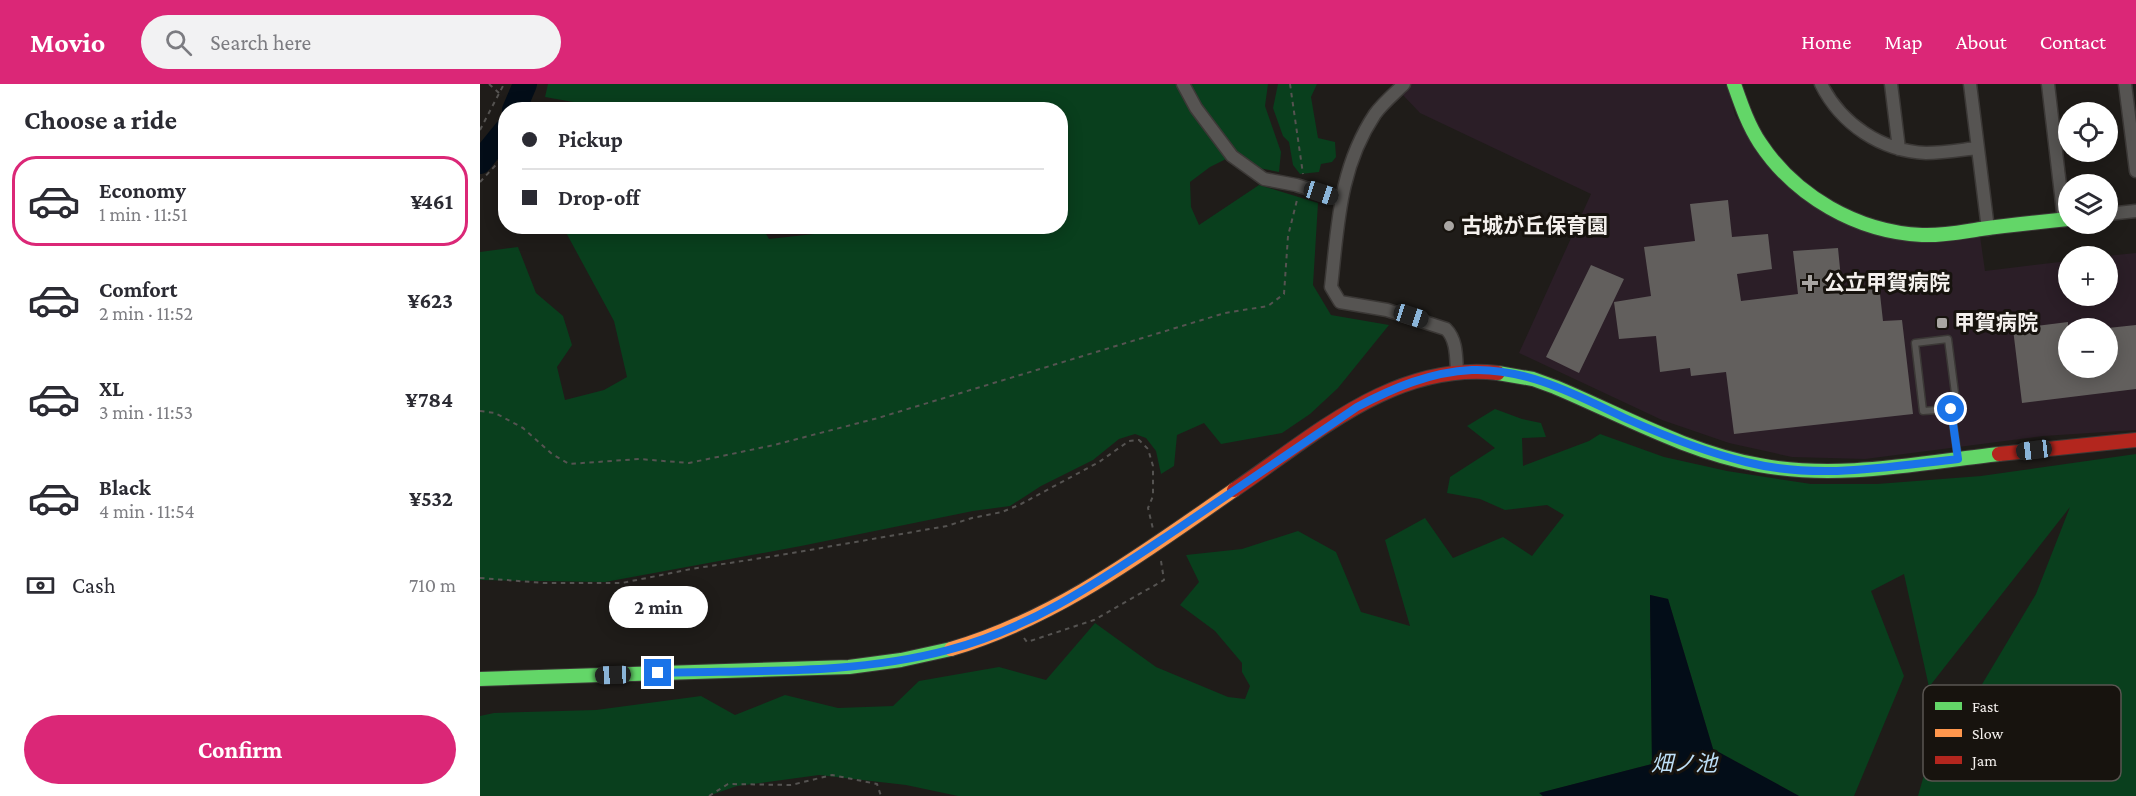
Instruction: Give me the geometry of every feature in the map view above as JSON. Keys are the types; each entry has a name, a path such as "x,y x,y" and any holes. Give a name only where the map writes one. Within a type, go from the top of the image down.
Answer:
{"street":[{"path":"1183,84 1196,108 1232,156 1264,179 1300,186 1341,199"},
{"path":"1404,84 1377,112 1363,134 1345,178 1331,287 1340,302 1387,310 1446,329 1452,334 1457,372"},
{"path":"1734,84 1750,127 1767,153 1787,177 1833,211 1869,226 1909,234 1943,234 2058,220"},
{"path":"1821,84 1832,104 1849,122 1869,136 1899,148 1925,153 1977,148"},
{"path":"1891,84 1899,148"},
{"path":"1970,84 1988,229"},
{"path":"2048,84 2060,174"},
{"path":"2125,84 2136,171"},
{"path":"2118,213 2136,211"},
{"path":"480,679 849,667 948,650 1016,626 1051,610 1138,557 1357,407 1402,385 1432,376 1457,372 1488,370 1536,379 1703,450 1774,468 1848,472 2136,440"}],"lane":[{"path":"1951,409 1923,411 1915,343 1948,339 1956,400 1951,409 1958,459"}],"path":[{"path":"489,84 500,94"},
{"path":"480,130 504,84"},
{"path":"480,411 495,413 523,428 552,454 569,464 639,459 689,463 774,446 878,418 1226,313 1268,306 1284,294 1288,236 1303,173 1290,84"},
{"path":"480,182 498,163"},
{"path":"480,578 544,583 622,583 691,568 947,526 1002,512 1021,504 1045,489 1099,462 1129,441 1139,440 1148,449 1153,466 1152,496 1148,508 1153,530"},
{"path":"1016,626 1027,642 1094,620 1164,580 1161,561"},
{"path":"709,796 728,784 791,785 832,775 877,784 881,796"}],"shaded area":[{"name":"公立甲賀病院","path":"1411,84 1727,84 1735,115 1761,157 1842,222 1980,236 1985,271 2058,262 2058,306 2118,306 2118,255 2136,253 2136,430 2043,436 1865,459 1792,457 1729,443 1662,420 1519,353 1591,194 1420,113 1401,93"}],"green space":[{"path":"548,84 1268,84 1265,106 1281,152 1279,172 1259,168 1234,155 1210,167 1190,182 1191,207 1199,225 1259,185 1318,203 1313,285 1331,315 1389,325 1338,388 1310,414 1282,433 1221,444 1204,423 1177,435 1174,466 1161,474 1156,451 1146,438 1135,434 1119,439 1093,460 1041,486 1010,506 973,511 605,582 480,580 480,252 518,247 536,293 563,316 572,345 557,367 565,400 604,390 627,377 614,321 567,234 766,234 769,239 814,234 1068,234 1068,102 573,102 545,97"},
{"path":"1278,84 1317,84 1311,97 1318,138 1335,142 1336,157 1332,162 1321,164 1319,172 1300,174 1293,165 1289,142 1283,136 1273,108"},
{"path":"1495,409 1541,423 1546,437 1522,438 1523,466 1589,441 1600,434 1664,457 1727,471 1811,484 1877,484 1981,476 2136,454 2136,796 1918,796 1923,778 1923,781 2121,781 2121,685 1982,685 2036,594 2070,507 1931,685 1929,685 1904,574 1871,591 1904,676 1854,796 1799,796 1713,749 1668,599 1650,595 1652,764 1540,793 1543,796 958,796 906,785 819,775 737,786 708,796 480,796 480,716 494,713 596,710 701,696 735,715 785,695 838,708 893,706 919,681 999,667 1046,680 1095,623 1156,667 1228,697 1245,699 1250,686 1242,672 1242,663 1215,631 1180,605 1199,582 1186,555 1242,549 1298,531 1336,552 1361,612 1410,626 1385,540 1425,518 1453,558 1503,537 1532,556 1564,515 1547,505 1505,510 1480,499 1447,493 1450,477 1495,448 1467,426"}],"water":[{"name":"畑ノ池","path":"1650,595 1668,599 1713,749 1799,796 1543,796 1539,793 1652,764"}],"building":[{"name":"公立甲賀病院","path":"1728,200 1732,237 1768,234 1772,269 1737,274 1741,301 1798,294 1793,251 1838,248 1842,289 1879,285 1883,321 1902,320 1913,414 1734,434 1726,372 1691,376 1690,368 1660,372 1656,336 1619,339 1614,302 1651,296 1644,247 1695,241 1690,204"},
{"path":"1591,265 1624,279 1579,373 1546,357"},
{"path":"2058,323 2058,378 2118,378 2118,327 2136,325 2136,389 2022,403 2013,329"}],"waterway":[{"path":"517,102 525,84"},
{"path":"480,162 498,140"}],"traffic: fast":[{"path":"1734,84 1752,129 1774,162 1810,195 1851,219 1874,227 1922,235 1952,234 2058,220"},
{"path":"1498,373 1533,379 1680,442 1759,465 1819,471 1849,470 1999,454"},
{"path":"480,679 849,667 901,660 951,649"}],"traffic: slow":[{"path":"951,649 990,636 1063,601 1133,559 1234,490"}],"traffic: jam":[{"path":"1234,490 1325,426 1390,391 1424,379 1460,372 1498,373"},
{"path":"1999,454 2136,440"}],"place":[{"name":"古城が丘保育園","path":"1449,226"},
{"name":"公立甲賀病院","path":"1810,283"},
{"name":"甲賀病院","path":"1942,323"}],"route":[{"path":"658,673 849,667 918,657 987,638 1051,610 1094,585 1357,407 1402,385 1432,376 1471,370 1488,370 1536,379 1703,450 1746,462 1797,471 1848,472 1958,459 1951,409"}]}
